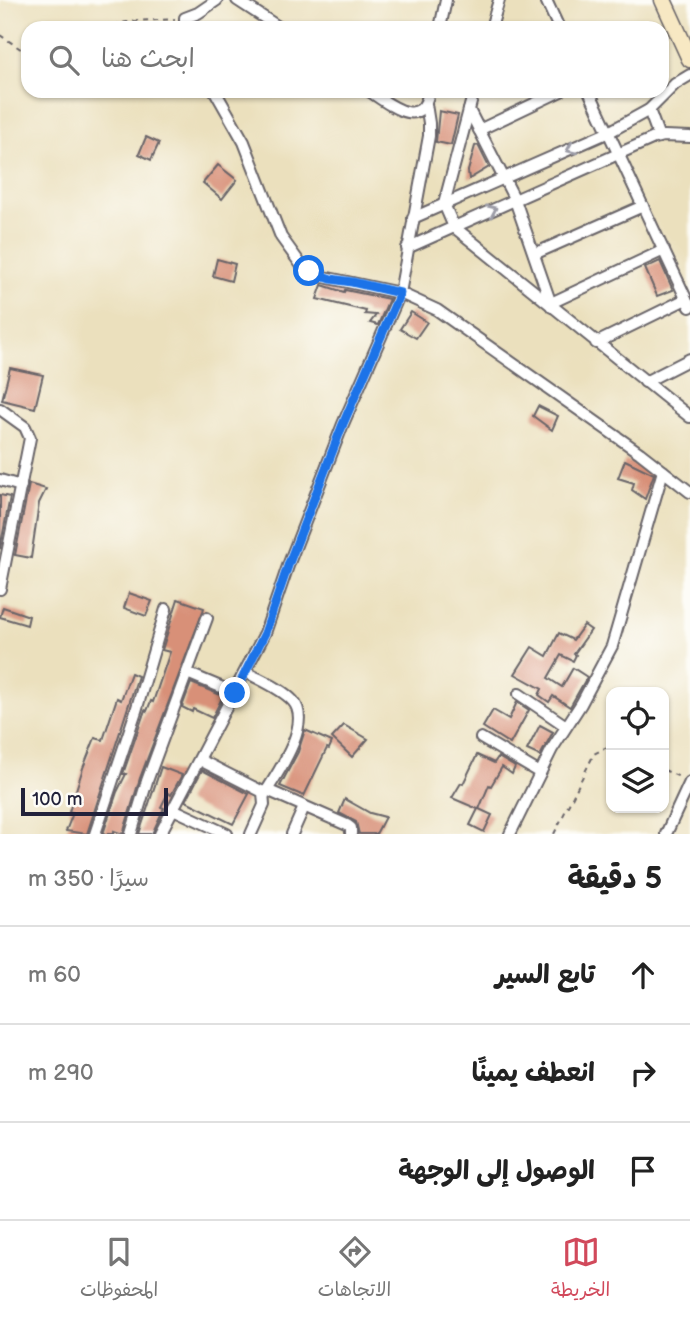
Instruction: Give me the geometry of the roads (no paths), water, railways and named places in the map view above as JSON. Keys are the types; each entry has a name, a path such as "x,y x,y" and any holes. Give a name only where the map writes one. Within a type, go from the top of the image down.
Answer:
{"main road":[{"path":"663,0 690,59"}],"street":[{"path":"188,21 217,0"},
{"path":"237,0 269,21"},
{"path":"442,21 446,0"},
{"path":"493,21 499,0"},
{"path":"546,0 556,21"},
{"path":"669,90 690,75"},
{"path":"219,98 244,142 281,237 302,266 319,276 400,293 437,310 690,492"},
{"path":"379,98 407,113 422,110 427,98"},
{"path":"472,98 444,204 454,227 690,417"},
{"path":"479,130 546,98"},
{"path":"592,98 688,303 596,343"},
{"path":"413,218 609,132 649,110 661,98"},
{"path":"160,834 265,633 343,424 400,293 429,136 426,104"},
{"path":"469,110 514,200 552,306"},
{"path":"649,110 659,137"},
{"path":"407,248 659,137 690,137"},
{"path":"534,254 643,206"},
{"path":"552,306 664,250"},
{"path":"645,382 690,359"},
{"path":"0,409 25,427 30,438 0,589"},
{"path":"510,834 540,773 612,646 663,471"},
{"path":"0,481 21,486"},
{"path":"95,834 136,711 166,608"},
{"path":"131,834 147,781 207,618"},
{"path":"246,672 292,699 299,712 300,721 291,746 266,793 260,816 251,834"},
{"path":"187,673 235,693"},
{"path":"519,694 566,726"},
{"path":"481,738 540,773"},
{"path":"200,760 266,793 347,825 351,828 351,834"},
{"path":"670,833 687,780"},
{"path":"292,834 304,807"},
{"path":"173,808 227,834"}]}
